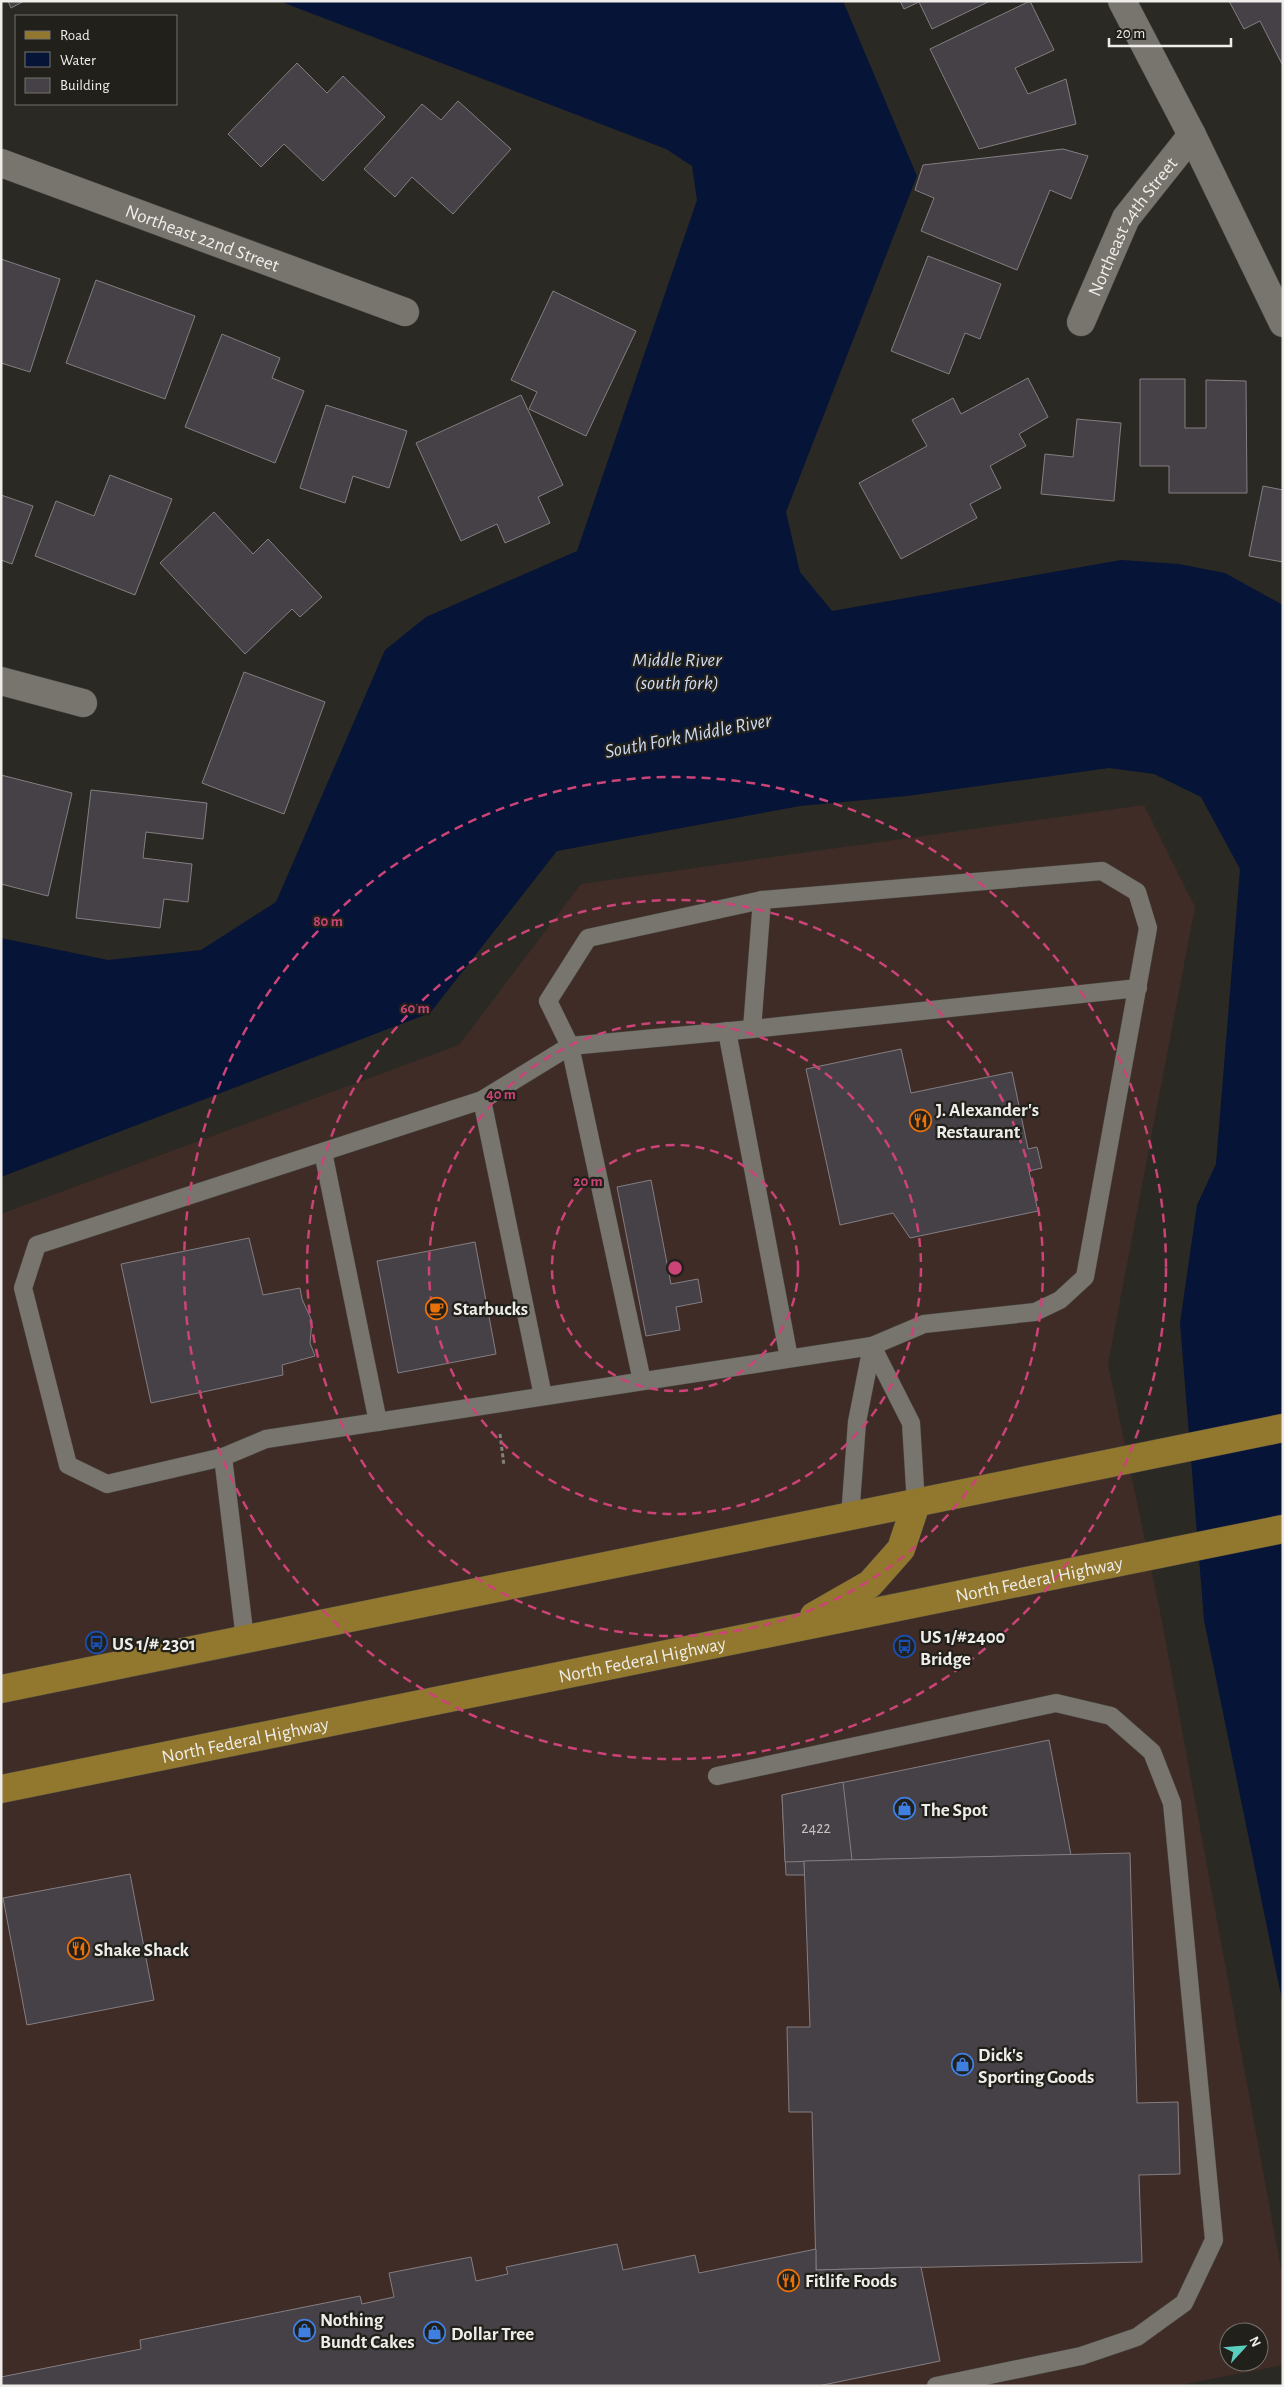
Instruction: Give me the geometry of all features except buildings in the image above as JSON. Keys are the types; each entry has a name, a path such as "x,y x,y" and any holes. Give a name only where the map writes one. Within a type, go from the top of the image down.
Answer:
{"main road":[{"path":"1,1689 1283,1428"},
{"path":"793,1628 870,1584 902,1549 916,1504"},
{"name":"North Federal Highway","path":"1,1789 1283,1529"}],"street":[{"name":"Northeast 24th Street","path":"1122,1 1192,135 1283,323"},
{"name":"Northeast 24th Street","path":"1081,322 1126,218 1192,135"},
{"name":"Northeast 22nd Street","path":"1,163 405,312"},
{"path":"1,681 83,703"}],"lane":[{"path":"642,1381 570,1046 548,1001 588,938 762,900 1102,871 1137,892 1148,928 1138,988 1085,1277 1060,1300 1035,1312 924,1324 872,1346 378,1422 266,1438 224,1457 107,1484 68,1465 23,1288 37,1246 482,1100 570,1046 727,1032 1138,988"},
{"path":"752,1029 762,900"},
{"path":"727,1032 789,1358"},
{"path":"482,1100 543,1396"},
{"path":"323,1152 378,1422"},
{"path":"872,1346 911,1423 916,1504"},
{"path":"850,1517 857,1422 872,1346"},
{"path":"224,1457 245,1639"},
{"path":"717,1776 1056,1703 1111,1716 1152,1752 1172,1803 1214,2240 1184,2303 1137,2337 1081,2356 936,2386"}],"path":[{"path":"499,1426 504,1466"}],"shaded area":[{"path":"1144,805 1195,907 1108,1364 1162,1621 1283,2280 1283,2365 1269,2368 1269,2322 1219,2322 1219,2372 1247,2372 1175,2386 1,2386 1,1214 459,1045 581,884"}],"water":[{"name":"Middle River (south fork)","path":"279,1 843,1 917,176 786,512 800,572 832,611 1121,560 1179,564 1225,573 1283,605 1283,2005 1204,1620 1180,1323 1197,1205 1216,1164 1240,869 1201,797 1154,774 1109,768 907,796 800,806 557,851 430,1013 1,1177 1,938 108,960 201,950 276,902 385,650 426,617 577,551 697,200 692,166 666,149"}],"place":[{"name":"J. Alexander's Restaurant","path":"920,1120"},
{"name":"Starbucks","path":"437,1308"},
{"name":"US 1/# 2301","path":"96,1643"},
{"name":"US 1/#2400 Bridge","path":"904,1647"},
{"name":"The Spot","path":"905,1809"},
{"name":"Shake Shack","path":"78,1949"},
{"name":"Dick's Sporting Goods","path":"962,2065"},
{"name":"Fitlife Foods","path":"789,2280"},
{"name":"Nothing Bundt Cakes","path":"304,2330"},
{"name":"Dollar Tree","path":"435,2333"}],"water label":[{"name":"South Fork Middle River","path":"688,735"}]}
